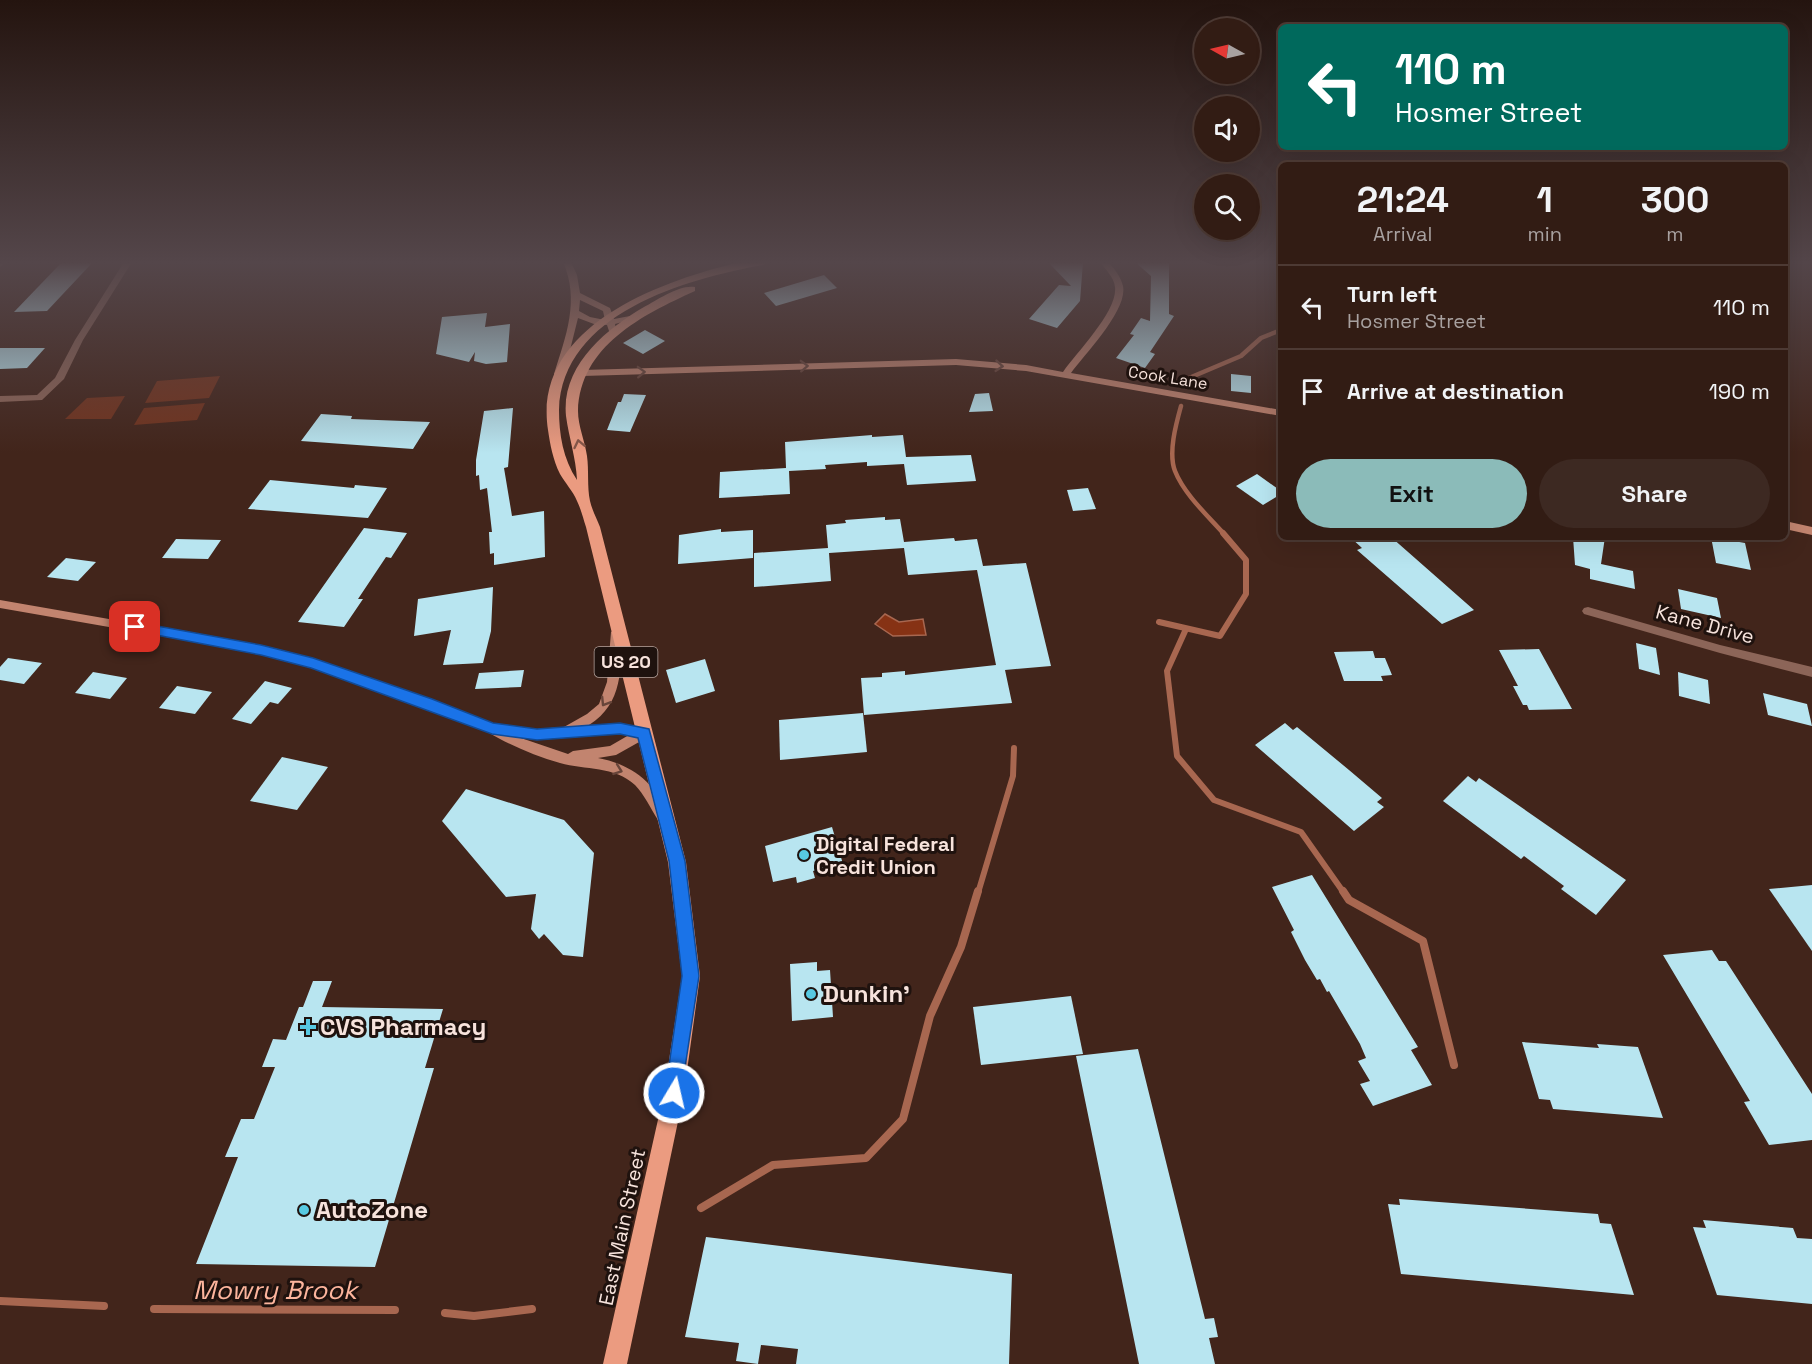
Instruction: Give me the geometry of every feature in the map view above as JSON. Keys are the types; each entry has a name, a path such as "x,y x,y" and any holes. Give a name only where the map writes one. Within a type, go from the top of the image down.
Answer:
{"main road":[{"name":"US 20","path":"557,381 575,349 605,326"},
{"name":"US 20","path":"582,373 607,326"},
{"name":"East Main Street","path":"582,373 576,388 572,412 580,447 584,502 677,861 691,976 674,1093 615,1364"},
{"name":"East Main Street","path":"557,381 552,408 558,446 563,466 584,502"}],"street":[{"path":"0,399 39,398 59,379 88,326"},
{"path":"557,381 570,326"},
{"path":"1065,375 1101,326"},
{"name":"Cook Lane","path":"582,373 921,362 1026,368 1278,412"},
{"path":"1788,526 1812,531"},
{"path":"0,604 274,653 351,676 492,728 510,739 561,758 602,764 627,773 640,782 667,822"},
{"name":"Kane Drive","path":"1588,611 1720,649 1812,672"},
{"path":"561,734 595,715 605,705 610,695 617,625"},
{"path":"492,728 537,735 620,728 644,733"},
{"path":"561,758 612,751 644,733"}],"shaded area":[{"path":"220,376 209,398 145,403 157,381"},
{"path":"125,396 111,419 65,419 87,398"},
{"path":"205,403 197,420 134,425 144,408"},
{"path":"885,614 899,622 923,619 926,635 893,636 875,624"}],"building":[{"path":"441,326 510,326 507,362 486,364 474,361 475,352 469,362 436,354"},
{"path":"1136,326 1168,326 1150,352 1155,354 1145,368 1116,358 1134,335 1130,334"},
{"path":"645,330 665,341 643,354 623,343"},
{"path":"0,348 45,348 27,368 0,369"},
{"path":"1231,374 1251,376 1251,393 1231,391"},
{"path":"989,393 993,411 969,412 975,394"},
{"path":"624,394 646,395 630,432 607,430 618,402 621,402"},
{"path":"513,408 508,467 504,468 512,516 544,511 545,557 494,565 494,553 490,554 489,532 492,532 487,488 480,490 479,475 476,476 476,460 484,411"},
{"path":"321,414 352,416 351,419 430,422 413,449 301,441"},
{"path":"872,435 872,437 903,435 906,457 971,455 976,481 907,485 904,464 867,466 867,462 825,465 826,469 789,471 790,494 719,498 720,472 786,468 785,442"},
{"path":"1257,474 1278,489 1278,496 1263,505 1236,486"},
{"path":"270,480 354,488 355,485 387,488 368,518 248,509"},
{"path":"1088,488 1096,509 1073,511 1067,490"},
{"path":"885,517 885,520 900,519 904,542 954,538 955,541 977,539 983,566 1026,563 1051,666 1005,670 1012,703 864,715 861,678 882,677 882,673 905,671 905,675 996,665 977,570 908,575 904,548 829,553 831,581 754,587 754,553 828,548 826,525 846,523 845,520"},
{"path":"364,528 407,533 391,558 386,557 358,599 363,599 344,627 298,622"},
{"path":"721,529 721,532 753,530 753,558 678,564 679,535"},
{"path":"176,539 221,540 208,559 162,558"},
{"path":"1353,540 1394,540 1474,610 1442,624 1357,550 1362,548"},
{"path":"1573,540 1605,540 1601,564 1633,571 1635,589 1590,579 1590,569 1575,565"},
{"path":"1712,540 1745,543 1751,570 1716,563"},
{"path":"66,558 96,562 78,581 47,577"},
{"path":"493,587 491,631 483,663 443,665 451,630 414,636 418,599"},
{"path":"1678,589 1717,598 1721,618 1681,609"},
{"path":"1636,643 1656,648 1660,675 1639,669"},
{"path":"1539,649 1572,709 1529,710 1527,705 1523,705 1513,686 1518,686 1499,650"},
{"path":"1373,651 1375,658 1385,658 1392,675 1381,676 1383,681 1344,681 1334,652"},
{"path":"8,658 42,663 24,684 0,680 0,667"},
{"path":"705,659 715,691 676,703 666,670"},
{"path":"524,670 521,687 475,689 479,673"},
{"path":"93,672 127,678 110,699 75,693"},
{"path":"1678,672 1708,680 1710,704 1679,696"},
{"path":"265,681 292,688 278,704 270,702 251,724 232,719"},
{"path":"177,686 212,692 195,714 159,708"},
{"path":"1763,693 1807,704 1812,726 1768,715"},
{"path":"863,713 867,752 780,760 779,720"},
{"path":"1285,723 1293,730 1297,727 1382,798 1377,802 1384,807 1354,831 1255,745"},
{"path":"282,757 328,767 297,810 250,801"},
{"path":"1468,776 1476,782 1479,778 1626,880 1596,915 1561,889 1564,886 1524,856 1521,859 1443,801"},
{"path":"466,789 564,820 594,853 583,957 563,955 544,934 539,939 531,929 536,894 506,897 442,821"},
{"name":"Digital Federal Credit Union","path":"832,827 843,864 813,871 815,878 797,883 796,877 773,882 765,846"},
{"path":"1312,875 1418,1047 1411,1050 1432,1085 1373,1106 1360,1084 1370,1081 1358,1061 1366,1058 1360,1044 1329,991 1327,992 1320,979 1317,980 1305,960 1291,932 1294,930 1272,887"},
{"path":"1812,885 1812,951 1769,889"},
{"path":"1712,950 1719,961 1726,961 1812,1094 1812,1140 1769,1145 1744,1102 1750,1101 1663,955"},
{"name":"Dunkin'","path":"817,962 817,971 830,970 833,1017 792,1021 790,964"},
{"path":"313,981 332,981 322,1007 443,1009 425,1068 434,1068 375,1267 196,1264 238,1157 225,1157 241,1119 254,1119 275,1067 262,1067 273,1039 286,1040 299,1007 303,1007"},
{"path":"1071,996 1083,1054 981,1065 973,1007"},
{"path":"1522,1042 1599,1048 1597,1044 1638,1047 1663,1118 1553,1109 1550,1100 1539,1099"},
{"path":"1138,1049 1205,1319 1214,1318 1218,1337 1209,1338 1215,1364 1139,1364 1076,1056"},
{"path":"1399,1199 1598,1214 1600,1223 1611,1224 1634,1295 1401,1274 1388,1204 1400,1205"},
{"path":"1703,1220 1793,1228 1797,1238 1812,1239 1812,1304 1717,1295 1693,1227 1706,1228"},
{"path":"706,1237 1012,1274 1009,1364 796,1364 798,1349 761,1345 758,1364 736,1361 739,1343 685,1337"}],"waterway":[{"name":"Mowry Brook","path":"1188,383 1189,378 1241,356 1261,338 1278,331"},
{"name":"Mowry Brook","path":"1181,406 1172,456 1175,471 1190,496 1224,534"},
{"name":"Mowry Brook","path":"1159,622 1220,636 1246,594 1246,560 1223,533"},
{"path":"1186,629 1167,671 1177,756 1214,800 1301,832 1344,893"},
{"name":"Mowry Brook","path":"978,893 1013,776 1014,748"},
{"name":"Mowry Brook","path":"701,1208 773,1165 866,1158 903,1119 930,1016 961,947 978,891"},
{"path":"1343,891 1349,900 1423,941 1454,1065"},
{"name":"Mowry Brook","path":"0,1301 104,1306"},
{"name":"Mowry Brook","path":"154,1309 395,1310"},
{"name":"Mowry Brook","path":"445,1313 474,1316 532,1309"}],"place":[{"name":"Digital Federal Credit Union","path":"804,855"},
{"name":"Dunkin'","path":"811,994"},
{"name":"CVS Pharmacy","path":"308,1027"},
{"name":"AutoZone","path":"304,1210"}],"route":[{"path":"135,627 261,650 313,663 492,728 537,735 620,728 644,733 661,791 677,861 691,976 674,1093"}]}
